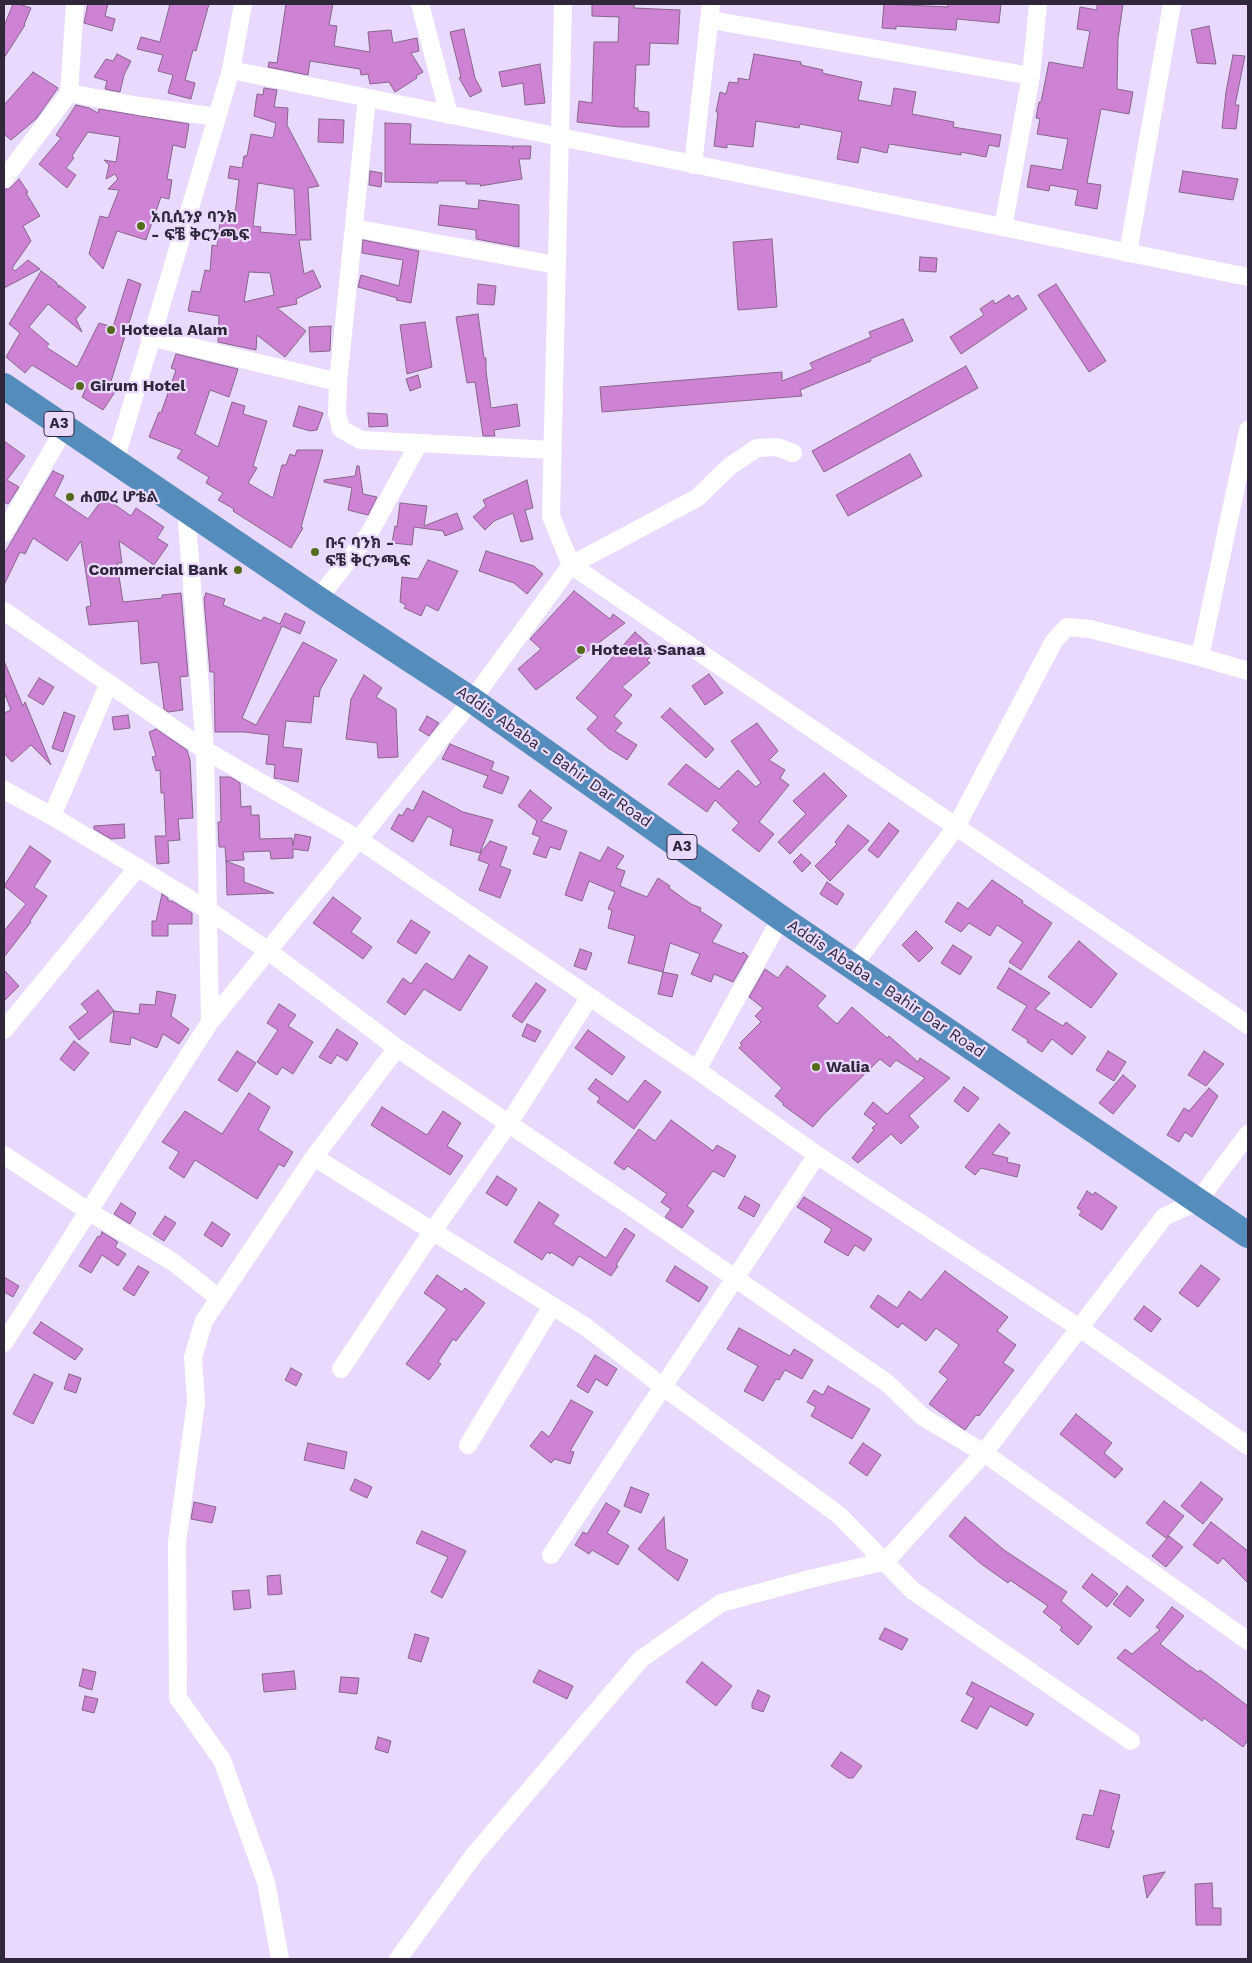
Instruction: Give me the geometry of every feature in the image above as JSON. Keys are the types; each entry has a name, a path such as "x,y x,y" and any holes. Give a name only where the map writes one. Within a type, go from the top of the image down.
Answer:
{"highway":[{"name":"Addis Ababa - Bahir Dar Road","path":"4,386 318,599 472,700 781,918 1248,1235"}],"street":[{"path":"5,177 69,93 75,4"},
{"path":"114,461 231,70 243,4"},
{"path":"420,4 449,115"},
{"path":"563,4 551,516 572,565 1248,1025"},
{"path":"1003,227 1031,76 1038,4"},
{"path":"1128,253 1172,4"},
{"path":"693,165 711,12 1031,76"},
{"path":"231,70 1248,277"},
{"path":"69,93 139,106 217,117"},
{"path":"367,98 338,382 337,412 341,429 361,440 553,450"},
{"path":"354,228 556,265"},
{"path":"150,337 338,382"},
{"path":"4,533 65,428"},
{"path":"1200,657 1248,430"},
{"path":"318,599 369,534 419,443"},
{"path":"4,1343 210,1022 472,700 572,565 697,498 730,466 757,448 776,447 793,453"},
{"path":"186,510 205,750 210,1022"},
{"path":"4,611 205,750 358,839 697,1070 817,1155 1080,1329 1248,1446"},
{"path":"853,966 956,828 1054,641 1067,627 1090,629 1200,657 1248,672"},
{"path":"52,816 109,683"},
{"path":"5,794 52,816 138,867 208,910 267,950 398,1048 887,1383 923,1417 984,1453 1248,1641"},
{"path":"4,1028 138,867"},
{"path":"697,1070 781,918"},
{"path":"341,1369 432,1232 509,1123 589,998"},
{"path":"280,1959 266,1882 222,1760 178,1698 178,1542 196,1402 193,1357 204,1321 219,1298 314,1157 398,1048"},
{"path":"398,1959 474,1855 641,1659 722,1603 810,1578 886,1562 984,1453 1164,1217 1198,1200 1248,1134"},
{"path":"4,1155 88,1211 174,1262 219,1298"},
{"path":"550,1556 817,1155"},
{"path":"314,1157 586,1327 662,1386 839,1516 912,1590 1131,1741"},
{"path":"468,1445 552,1306"}],"building":[{"path":"13,4 31,8 25,25 4,58 4,26"},
{"path":"88,4 108,4 105,16 115,19 112,31 84,23"},
{"path":"170,4 209,4 196,51 193,50 185,80 195,83 191,99 168,93 173,75 158,71 163,55 137,49 141,37 160,42"},
{"path":"286,4 333,4 329,25 337,26 334,46 370,52 368,32 391,30 393,43 417,38 419,51 411,53 423,72 395,92 389,82 370,84 368,74 361,75 360,69 310,61 308,75 268,67 269,62 277,63"},
{"path":"592,4 634,4 634,8 680,10 678,44 650,43 649,65 636,65 634,108 638,108 638,111 649,112 649,127 620,127 577,122 579,101 592,103 594,42 618,42 619,17 592,16"},
{"path":"884,4 948,7 948,4 1001,4 999,23 957,19 956,30 896,26 896,29 882,28"},
{"path":"1097,4 1123,4 1118,39 1117,89 1133,92 1129,114 1101,109 1087,183 1101,185 1097,209 1075,205 1078,190 1050,185 1049,191 1027,187 1031,165 1062,170 1068,139 1037,134 1040,119 1036,118 1039,102 1041,102 1049,62 1083,68 1090,31 1077,29 1080,7 1097,10"},
{"path":"1209,26 1216,64 1197,63 1191,30"},
{"path":"464,29 475,78 482,91 470,97 459,78 461,77 450,32"},
{"path":"117,54 131,61 124,75 120,92 105,89 107,81 94,77 106,59 113,61"},
{"path":"754,54 801,62 801,65 823,70 822,73 862,82 858,100 891,106 894,88 916,92 912,114 954,122 953,127 1001,135 999,147 989,145 986,157 961,152 961,155 889,144 887,153 861,147 858,163 837,159 842,132 800,124 799,128 756,121 753,147 727,144 727,148 714,146 718,112 716,112 720,92 726,94 729,82 738,83 738,78 749,80"},
{"path":"1233,55 1245,56 1235,105 1239,105 1236,129 1222,128"},
{"path":"540,64 545,103 525,105 523,83 502,87 499,72"},
{"path":"33,72 58,88 36,119 11,140 4,134 4,105"},
{"path":"264,88 277,90 274,107 288,108 287,125 319,186 308,188 311,240 299,240 304,274 313,270 321,287 296,299 297,304 277,308 306,331 285,357 257,335 256,350 218,342 219,316 188,311 192,291 200,292 205,270 210,271 212,245 217,246 220,222 234,223 239,180 228,178 230,166 242,168 244,156 247,156 251,134 273,138 276,123 254,116 257,94 263,95","holes":["258,183 294,189 296,235 260,232 261,227 253,226","249,272 270,273 274,295 244,302"]},
{"path":"76,105 89,108 98,113 99,109 189,124 185,148 173,145 167,179 172,180 169,199 161,197 146,240 117,231 103,269 89,254 100,216 108,218 119,190 108,189 118,179 115,174 106,179 109,165 104,160 116,162 120,137 88,132 72,156 74,158 66,168 76,175 67,188 39,164 61,138 56,135"},
{"path":"319,119 344,120 343,143 318,142"},
{"path":"385,123 411,124 410,144 511,146 513,149 512,146 531,146 530,159 519,159 522,179 480,186 481,184 466,184 466,181 438,181 438,183 385,182"},
{"path":"370,171 382,173 381,187 369,185"},
{"path":"1183,171 1238,179 1233,200 1179,192"},
{"path":"19,179 40,216 23,226 31,241 12,268 15,271 28,260 40,269 4,288 4,189 9,189"},
{"path":"479,200 519,205 519,247 476,239 476,230 438,225 440,205 478,209"},
{"path":"772,239 777,307 738,310 733,242"},
{"path":"363,240 419,251 411,303 358,287 361,275 399,286 403,260 362,253"},
{"path":"920,257 937,258 936,272 919,271"},
{"name":"Hoteela Alam","path":"41,271 56,282 59,288 59,285 86,307 76,319 82,332 48,304 29,327 49,344 46,347 77,367 99,323 113,327 128,279 141,284 109,388 115,392 103,410 82,397 86,388 77,382 72,390 32,365 25,373 6,357 20,333 9,324"},
{"path":"478,284 496,286 494,305 477,304"},
{"path":"1056,284 1106,361 1089,372 1038,295"},
{"path":"1009,295 1012,299 1018,295 1027,309 961,354 950,337 984,315 980,309 993,300 995,304"},
{"path":"478,314 484,358 486,358 491,408 517,404 520,426 494,430 495,436 483,436 475,382 467,383 456,317"},
{"path":"903,319 913,341 870,359 871,361 800,390 802,396 602,412 600,387 782,372 782,381 813,369 810,363 871,337 869,332"},
{"path":"425,322 432,367 407,374 400,325"},
{"path":"331,326 330,351 310,352 309,327"},
{"path":"176,354 238,369 229,397 210,390 195,434 218,447 232,402 245,406 243,414 267,421 253,466 257,468 248,483 273,498 282,465 286,465 290,454 295,456 297,450 323,450 301,527 303,528 291,548 218,500 223,493 206,483 209,477 177,458 182,450 149,437 159,412 161,413 176,370 171,368"},
{"path":"966,366 978,388 824,472 812,451"},
{"path":"418,375 421,387 410,391 406,379"},
{"path":"299,406 323,413 317,430 310,431 293,426"},
{"path":"368,413 387,414 388,426 369,427"},
{"path":"4,441 25,456 7,480 19,487 8,504 4,502"},
{"path":"910,454 922,476 848,516 836,495"},
{"path":"357,466 359,466 363,494 377,497 368,515 348,510 352,488 324,482 324,480 355,476"},
{"path":"53,471 64,476 54,496 88,519 104,497 131,516 136,508 164,527 157,538 168,545 154,565 119,541 122,563 117,563 123,602 162,598 162,595 181,593 188,674 188,676 180,677 183,710 168,712 164,709 158,662 141,664 138,621 89,625 86,607 91,606 81,541 67,561 33,538 25,554 20,552 4,585 4,554"},
{"path":"527,480 533,508 525,510 533,539 521,542 513,513 494,521 485,530 473,517 486,506 483,500"},
{"path":"400,503 427,506 424,526 457,513 463,529 445,536 443,531 414,527 412,545 392,543 395,526 397,527"},
{"path":"486,551 534,566 543,574 527,594 514,583 479,571"},
{"path":"428,560 458,571 438,611 426,605 421,616 404,608 406,605 400,602 402,577 418,579"},
{"name":"Hoteela Sanaa","path":"574,591 610,619 613,614 625,623 536,690 518,669 541,649 530,639"},
{"path":"206,593 225,599 223,605 261,621 264,617 280,624 285,613 305,622 300,634 282,626 242,718 256,725 303,642 337,660 320,690 319,697 314,696 311,723 286,721 283,747 302,749 298,782 274,778 275,765 266,764 269,735 244,732 215,732 214,672 210,672 204,599"},
{"path":"635,632 656,651 647,660 650,663 622,687 632,695 614,716 622,723 615,731 637,745 627,760 608,748 587,729 598,717 576,698"},
{"path":"4,661 23,706 25,702 51,765 31,745 12,762 4,753 4,713 11,710 4,692"},
{"path":"709,674 723,693 705,705 692,686"},
{"path":"364,675 382,688 376,697 396,709 398,757 378,758 377,743 346,739 351,699"},
{"path":"39,678 54,687 43,705 28,696"},
{"path":"670,708 714,749 706,758 661,717"},
{"path":"64,712 75,716 63,752 52,748"},
{"path":"128,715 130,728 114,730 112,717"},
{"path":"427,716 439,723 429,736 419,730"},
{"path":"757,723 778,751 769,760 785,770 780,778 789,785 759,822 774,834 759,852 732,830 739,823 715,800 707,812 668,784 686,764 719,789 738,770 756,787 761,783 731,741"},
{"path":"156,729 187,750 190,760 193,818 178,819 180,840 168,841 169,863 157,864 155,836 166,836 164,793 161,793 160,770 156,771 152,757 156,756 149,732"},
{"path":"450,744 494,762 491,770 509,777 502,794 483,787 488,776 442,759"},
{"path":"824,773 847,796 790,854 778,842 806,814 793,801"},
{"path":"220,777 230,777 240,783 241,807 251,806 251,815 259,815 260,839 292,838 293,846 295,834 311,837 308,851 293,849 293,858 271,859 270,851 243,852 244,860 226,861 225,847 219,847 218,822 221,822"},
{"path":"530,790 552,808 541,821 567,831 560,850 550,847 546,858 533,854 540,837 532,834 537,821 518,806"},
{"path":"423,791 463,812 493,820 480,853 450,845 453,829 428,816 413,842 391,829 399,814 402,816 407,808 413,811"},
{"path":"889,823 899,831 878,858 868,850"},
{"path":"124,824 125,838 111,839 94,829 94,826"},
{"path":"848,825 869,841 830,881 815,866 837,844 835,842"},
{"path":"490,841 507,847 500,866 511,870 500,898 479,890 489,864 478,860 481,852"},
{"path":"30,846 51,861 34,887 47,896 31,922 4,957 4,931 26,904 4,886"},
{"path":"608,847 624,856 616,868 625,871 620,886 647,897 658,878 691,904 701,908 700,911 722,925 712,942 741,954 743,952 748,956 733,982 714,974 711,982 691,974 700,954 670,943 663,972 628,963 635,936 608,928 612,910 608,909 615,892 589,881 582,901 565,895 580,852 600,861"},
{"path":"801,854 811,863 802,872 793,862"},
{"path":"226,861 244,868 244,882 274,893 227,895"},
{"path":"992,880 1052,923 1021,970 1009,962 1023,942 997,925 990,936 969,923 961,932 945,922 958,902 968,909"},
{"path":"827,882 844,894 837,905 820,894"},
{"path":"162,894 168,898 168,901 172,901 192,913 192,924 168,924 168,936 152,936 152,921 156,921"},
{"path":"333,897 361,918 351,932 372,947 363,959 313,923"},
{"path":"411,920 430,932 416,954 397,942"},
{"path":"916,931 933,948 919,962 902,945"},
{"path":"1079,941 1117,974 1091,1008 1048,977"},
{"path":"953,945 972,957 960,975 941,963"},
{"path":"580,949 592,953 586,970 574,966"},
{"path":"469,955 488,967 460,1011 424,989 405,1015 387,1002 403,978 411,984 426,963 453,980"},
{"path":"787,966 826,996 817,1006 837,1024 852,1007 918,1062 920,1058 950,1078 909,1116 919,1127 901,1144 891,1134 858,1163 852,1158 874,1130 872,1128 877,1124 864,1114 873,1102 887,1114 925,1078 896,1060 890,1067 880,1059 813,1127 783,1105 775,1096 782,1088 739,1048 742,1045 740,1043 761,1022 755,1016 763,1008 749,997 765,969 778,978"},
{"path":"1009,968 1050,993 1035,1009 1063,1026 1066,1022 1086,1037 1072,1055 1052,1039 1042,1052 1012,1030 1027,1006 997,988"},
{"path":"4,970 19,986 4,1001"},
{"path":"663,972 678,975 672,997 658,994"},
{"path":"536,983 546,990 522,1023 512,1016"},
{"path":"98,990 114,1011 79,1040 69,1027 88,1012 81,1004"},
{"path":"157,991 176,995 171,1016 189,1029 179,1044 163,1034 157,1048 131,1037 130,1045 110,1042 114,1011 139,1014 140,1004 155,1005"},
{"path":"279,1004 296,1015 288,1026 313,1042 293,1074 282,1067 277,1075 257,1062 278,1030 267,1023"},
{"path":"527,1024 541,1031 535,1042 522,1036"},
{"path":"337,1029 358,1043 347,1061 337,1055 331,1064 319,1057"},
{"path":"588,1030 625,1057 612,1075 575,1048"},
{"path":"74,1041 89,1053 74,1071 60,1059"},
{"path":"237,1051 256,1063 237,1092 218,1080"},
{"path":"1108,1051 1126,1062 1114,1081 1096,1070"},
{"path":"1204,1051 1224,1064 1206,1086 1188,1075"},
{"path":"1123,1075 1136,1086 1113,1114 1099,1103"},
{"path":"596,1079 628,1102 645,1080 661,1092 634,1129 597,1102 600,1098 588,1089"},
{"path":"964,1087 979,1098 968,1112 954,1101"},
{"path":"1209,1088 1218,1096 1192,1137 1185,1132 1179,1142 1167,1135 1184,1108 1189,1111"},
{"path":"249,1093 270,1107 258,1130 293,1152 284,1167 279,1164 257,1199 195,1160 184,1178 169,1168 179,1152 162,1142 185,1111 222,1134"},
{"path":"382,1107 427,1135 443,1111 461,1123 447,1146 463,1156 450,1175 371,1125"},
{"path":"671,1120 713,1151 717,1145 736,1156 724,1177 713,1171 687,1206 694,1211 682,1228 665,1217 671,1209 661,1202 667,1194 628,1166 624,1170 614,1163 639,1129 655,1141"},
{"path":"999,1124 1010,1133 992,1154 1008,1158 1007,1162 1020,1165 1017,1177 981,1168 975,1175 965,1167"},
{"path":"497,1176 517,1189 507,1206 486,1193"},
{"path":"1087,1191 1093,1195 1095,1192 1117,1207 1102,1230 1079,1215 1082,1211 1077,1208"},
{"path":"745,1196 760,1205 754,1217 738,1208"},
{"path":"804,1197 872,1239 864,1251 855,1245 848,1256 824,1242 832,1229 797,1207"},
{"path":"539,1202 559,1215 553,1224 606,1258 625,1228 635,1235 611,1276 579,1256 573,1266 551,1252 550,1254 547,1252 542,1260 514,1242"},
{"path":"121,1203 136,1213 130,1224 114,1214"},
{"path":"165,1216 176,1223 164,1241 153,1234"},
{"path":"212,1222 230,1234 222,1247 204,1235"},
{"path":"102,1232 118,1242 115,1247 126,1254 118,1266 102,1255 91,1273 79,1266"},
{"path":"1201,1265 1220,1279 1198,1307 1179,1293"},
{"path":"138,1266 149,1272 134,1296 123,1289"},
{"path":"675,1266 708,1287 699,1302 666,1281"},
{"path":"945,1271 1008,1317 997,1331 1016,1345 1003,1363 1014,1370 979,1416 976,1415 965,1430 929,1404 948,1379 939,1372 959,1345 936,1328 926,1341 902,1323 898,1328 870,1307 878,1295 897,1308 909,1291 921,1300"},
{"path":"437,1275 462,1292 465,1288 485,1303 456,1341 453,1339 438,1362 441,1364 429,1380 406,1364 447,1309 424,1293"},
{"path":"4,1277 19,1286 13,1297 4,1292"},
{"path":"1144,1306 1161,1319 1151,1332 1134,1319"},
{"path":"41,1322 83,1349 75,1360 33,1333"},
{"path":"739,1328 790,1356 794,1349 813,1360 802,1379 785,1370 779,1380 776,1379 763,1401 744,1391 758,1366 727,1349"},
{"path":"595,1355 617,1369 607,1386 596,1379 588,1393 577,1386"},
{"path":"291,1368 302,1374 296,1386 285,1380"},
{"path":"34,1374 53,1383 33,1424 13,1414"},
{"path":"69,1374 81,1378 76,1393 64,1389"},
{"path":"828,1386 870,1409 852,1439 811,1416 816,1407 807,1402 814,1390 823,1395"},
{"path":"571,1400 593,1412 570,1451 574,1452 570,1464 555,1459 551,1463 530,1446 542,1431 549,1437"},
{"path":"1076,1414 1112,1443 1104,1453 1123,1469 1115,1478 1060,1434"},
{"path":"308,1443 347,1452 344,1469 304,1460"},
{"path":"863,1443 881,1455 867,1476 849,1463"},
{"path":"355,1479 372,1487 367,1498 350,1490"},
{"path":"1201,1482 1223,1499 1203,1524 1181,1506"},
{"path":"631,1487 649,1494 641,1513 624,1506"},
{"path":"1164,1501 1184,1516 1166,1538 1146,1523"},
{"path":"194,1502 216,1507 212,1523 191,1519"},
{"path":"606,1503 620,1511 607,1533 629,1546 618,1565 592,1550 589,1554 575,1545 583,1532 587,1534"},
{"path":"664,1517 666,1549 688,1560 678,1581 638,1549"},
{"path":"965,1517 1004,1550 1067,1592 1061,1601 1092,1627 1078,1645 1060,1630 1062,1627 1043,1612 1048,1606 1010,1580 1008,1583 980,1563 949,1536"},
{"path":"1211,1522 1248,1551 1248,1583 1223,1558 1218,1564 1193,1545"},
{"path":"422,1531 466,1551 442,1598 431,1592 448,1557 416,1543"},
{"path":"1169,1536 1183,1547 1166,1567 1152,1556"},
{"path":"1092,1574 1118,1594 1107,1607 1082,1587"},
{"path":"280,1575 282,1594 268,1595 267,1576"},
{"path":"1127,1586 1144,1600 1130,1617 1113,1604"},
{"path":"249,1590 251,1608 234,1610 232,1591"},
{"path":"1172,1607 1184,1616 1160,1644 1198,1672 1200,1670 1248,1706 1248,1740 1243,1747 1204,1718 1202,1721 1117,1658 1125,1649 1132,1654 1160,1630 1156,1627"},
{"path":"885,1628 908,1639 902,1650 879,1639"},
{"path":"415,1634 429,1638 421,1662 408,1658"},
{"path":"702,1662 732,1686 716,1706 686,1682"},
{"path":"83,1669 96,1672 92,1690 79,1686"},
{"path":"539,1670 573,1686 567,1699 533,1682"},
{"path":"294,1671 296,1689 264,1692 262,1674"},
{"path":"341,1677 359,1678 357,1694 339,1692"},
{"path":"972,1682 1034,1714 1027,1726 990,1706 977,1729 961,1721 974,1698 966,1694"},
{"path":"758,1690 770,1696 763,1712 752,1708 752,1703"},
{"path":"85,1696 98,1699 94,1713 82,1710"},
{"path":"378,1737 391,1741 388,1753 375,1749"},
{"path":"841,1752 862,1766 853,1778 848,1778 831,1766"},
{"path":"1100,1790 1120,1795 1111,1830 1114,1831 1109,1848 1076,1839 1083,1814 1093,1816"},
{"path":"1165,1872 1147,1898 1143,1876"},
{"path":"1212,1883 1213,1908 1221,1908 1221,1925 1196,1925 1195,1884"}],"place":[{"name":"አቢሲንያ ባንክ - ፍቼ ቅርንጫፍ","path":"141,226"},
{"name":"Hoteela Alam","path":"111,330"},
{"name":"Girum Hotel","path":"80,386"},
{"name":"ሐመረ ሆቴል","path":"70,497"},
{"name":"ቡና ባንክ - ፍቼ ቅርንጫፍ","path":"315,552"},
{"name":"Commercial Bank","path":"238,570"},
{"name":"Hoteela Sanaa","path":"581,650"},
{"name":"Walia","path":"816,1067"}]}
